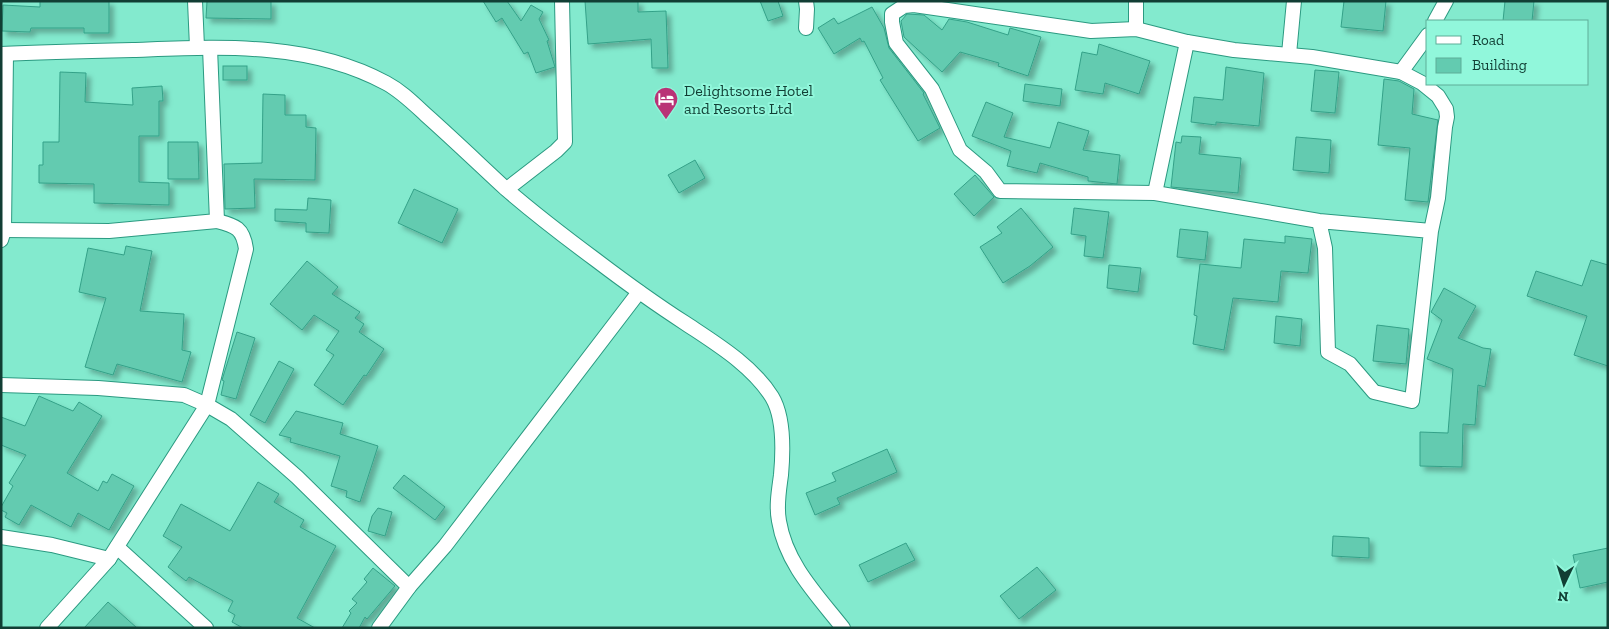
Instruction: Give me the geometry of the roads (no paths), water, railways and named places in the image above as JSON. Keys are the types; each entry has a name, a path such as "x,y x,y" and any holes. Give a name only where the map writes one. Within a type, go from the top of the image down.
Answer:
{"street":[{"path":"194,1 203,48 217,221"},
{"path":"506,189 565,142 562,1"},
{"path":"806,1 806,28"},
{"path":"1136,1 1136,29"},
{"path":"1290,54 1294,1"},
{"path":"1436,20 1446,1"},
{"path":"1319,221 1325,248 1328,352 1350,364 1374,392 1412,401 1431,231 1438,198 1444,127 1448,116 1438,96 1422,84 1401,72 1290,54 1234,50 1187,42 1136,29 1091,32 914,5 904,6 892,14 896,43 932,89 960,150 986,172 1000,191 1155,193 1319,221 1431,231"},
{"path":"1401,72 1426,38"},
{"path":"1155,193 1187,42"},
{"path":"47,628 109,559 207,405 246,249 244,237 234,226 217,221 110,231 3,235 4,54 203,48 279,50 303,53 350,67 386,83 401,92 506,189 554,229 639,292 714,341 761,382 774,400 783,445 778,520 786,547 798,571 843,628"},
{"path":"379,628 409,587 446,546 639,292"},
{"path":"1,385 98,388 184,395 207,405 231,419 297,477 409,587"},
{"path":"1,537 52,545 109,559"},
{"path":"117,547 206,628"}],"place":[{"name":"Delightsome Hotel and Resorts Ltd","path":"666,120"}]}
